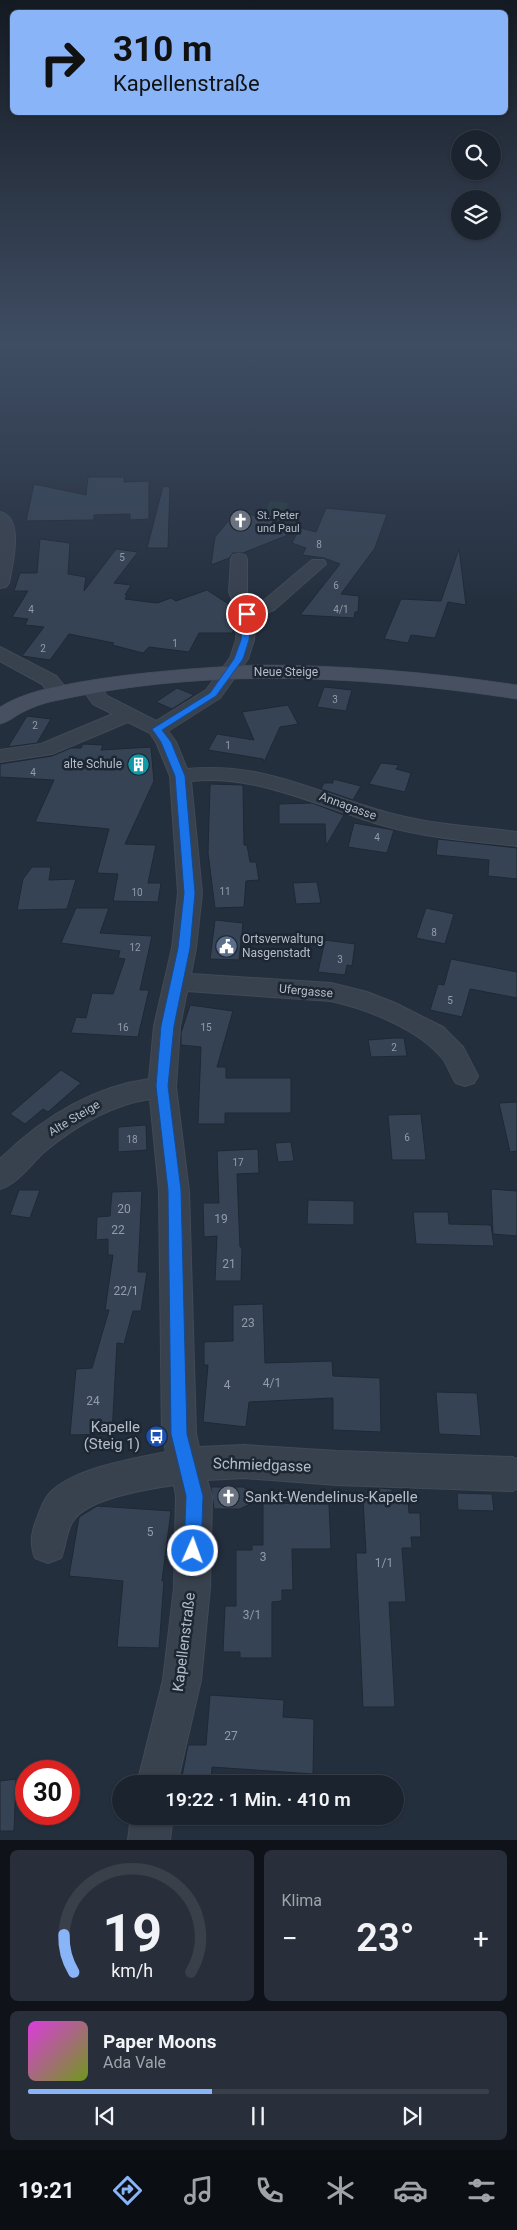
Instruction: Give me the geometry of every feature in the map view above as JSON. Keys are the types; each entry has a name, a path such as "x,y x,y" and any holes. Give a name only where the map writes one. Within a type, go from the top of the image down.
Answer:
{"main road":[{"name":"Neue Steige","path":"0,717 21,705 60,693 133,680 230,672 371,673 517,692"}],"street":[{"path":"0,517 4,521 9,540 0,583"},
{"path":"156,729 213,694 239,659 245,640 247,614 238,592 239,559"},
{"path":"247,614 268,606 318,564"},
{"path":"0,653 48,680 60,693"},
{"name":"Kapellenstraße","path":"91,687 100,700 156,729 166,742 180,776 190,893 184,948 167,1026 162,1086 174,1190 179,1434 194,1496 192,1588 182,1680 159,1775"},
{"path":"0,756 45,750 130,714"},
{"name":"Annagasse","path":"180,776 209,773 274,781 392,821 434,829 517,838"},
{"name":"Ufergasse","path":"178,982 331,992 358,998 386,1009 434,1034 454,1054 465,1076"},
{"name":"Alte Steige","path":"0,1177 21,1154 63,1123 114,1095 137,1089 162,1086"},
{"name":"Schmiedgasse","path":"48,1545 54,1519 64,1503 78,1493 108,1482 185,1465 232,1461 339,1468 512,1474"},
{"path":"149,1840 151,1825"}],"green space":[{"path":"270,501 288,503 283,521 263,519"}],"building":[{"path":"88,477 124,477 124,482 149,481 149,519 130,520 130,514 94,515 94,520 26,521 34,484 86,495"},
{"path":"163,486 170,487 168,548 147,548"},
{"path":"326,508 387,514 375,548 341,594 359,596 358,612 355,612 354,618 300,615 340,564 324,558 302,555 306,548 292,543 298,531 243,553 233,553 229,558 211,565 215,537 237,511 316,532"},
{"path":"40,539 70,543 68,574 86,577 84,591 116,549 138,552 114,583 131,585 125,595 127,595 125,599 157,603 171,598 176,601 207,590 233,607 235,611 233,633 199,633 189,652 149,647 143,653 112,645 114,643 69,634 50,660 22,656 44,627 25,625 28,619 12,617 28,591 14,591 20,573 37,573"},
{"path":"459,549 466,605 448,602 435,638 411,635 408,643 384,639 401,599 441,601"},
{"path":"324,687 352,690 346,711 317,707"},
{"path":"177,688 194,695 172,709 156,702"},
{"path":"288,705 298,724 280,727 264,762 263,759 208,750 217,734 254,740 242,712"},
{"path":"27,716 51,719 37,743 8,747"},
{"path":"83,744 103,745 101,750 151,747 154,781 125,844 156,845 148,883 161,883 158,902 113,901 118,874 97,873 109,829 35,822 54,780 0,777 0,764 52,756 71,748 81,748"},
{"path":"381,763 399,765 396,769 411,773 405,792 369,784"},
{"path":"333,779 361,786 353,800 321,789 324,783 333,783"},
{"path":"210,784 243,785 244,845 247,845 250,862 256,862 259,880 246,881 244,907 215,908 208,853"},
{"path":"312,803 344,815 326,846 325,824 279,824 279,804"},
{"path":"354,823 394,830 387,853 348,847"},
{"path":"438,839 517,848 517,879 488,876 489,860 436,855"},
{"path":"32,867 51,867 49,880 76,879 67,909 17,910 23,879"},
{"path":"317,882 321,903 296,904 293,883"},
{"path":"76,908 109,908 100,933 152,936 140,990 149,990 138,1037 71,1033 76,1017 86,1018 92,993 113,994 125,959 118,958 120,951 61,943"},
{"path":"426,908 454,914 445,944 416,938"},
{"name":"Ortsverwaltung Nasgenstadt","path":"215,920 243,923 239,960 210,959"},
{"path":"325,940 355,944 352,966 347,965 345,975 318,972"},
{"path":"451,959 517,972 517,998 470,989 462,1017 430,1010 438,984 444,985"},
{"path":"190,1005 233,1011 217,1067 226,1067 226,1078 291,1078 291,1113 225,1113 225,1124 198,1124 201,1047 181,1045 181,1033"},
{"path":"404,1038 407,1056 371,1057 368,1040"},
{"path":"61,1070 81,1083 48,1112 43,1109 25,1124 10,1114"},
{"path":"517,1102 517,1151 510,1152 499,1103"},
{"path":"421,1114 426,1160 392,1160 388,1115"},
{"path":"146,1125 147,1150 118,1152 118,1127"},
{"path":"291,1142 294,1161 278,1162 275,1143"},
{"path":"258,1149 259,1173 237,1174 240,1247 242,1247 241,1281 215,1281 217,1236 204,1237 203,1203 219,1203 217,1151"},
{"path":"491,1189 517,1191 517,1236 493,1234"},
{"path":"19,1190 40,1190 30,1218 10,1215"},
{"path":"142,1191 138,1272 147,1272 141,1311 133,1311 124,1344 117,1343 112,1434 70,1435 76,1369 92,1368 109,1310 105,1310 113,1255 108,1255 108,1239 96,1240 97,1217 110,1216 112,1192"},
{"path":"308,1200 354,1201 354,1225 307,1224"},
{"path":"413,1212 448,1212 449,1224 491,1225 494,1246 416,1244"},
{"path":"263,1304 265,1363 332,1361 333,1376 380,1378 381,1432 333,1430 333,1398 249,1402 246,1427 203,1422 208,1365 204,1365 204,1342 233,1341 233,1305"},
{"path":"436,1392 477,1393 481,1436 439,1434"},
{"name":"Sankt-Wendelinus-Kapelle","path":"211,1487 243,1487 251,1492 252,1503 240,1509 214,1509"},
{"path":"378,1488 392,1489 393,1500 408,1499 409,1513 420,1513 421,1537 411,1537 412,1548 402,1548 406,1602 389,1602 395,1707 363,1707 356,1553 366,1553 363,1500 378,1500"},
{"path":"457,1493 492,1494 494,1511 458,1510"},
{"path":"263,1503 329,1504 331,1549 292,1549 293,1590 282,1590 282,1601 272,1602 272,1658 240,1658 240,1652 223,1652 225,1606 236,1606 236,1550 252,1550 252,1545 263,1545"},
{"path":"97,1506 171,1511 162,1581 164,1581 159,1648 117,1647 123,1581 69,1576 79,1517"},
{"path":"210,1695 284,1700 283,1717 314,1719 313,1774 212,1767 212,1775 182,1775 188,1745 206,1745"},
{"path":"15,1779 14,1831 0,1831 0,1781"}],"place":[{"name":"St. Peter und Paul","path":"241,521"},
{"name":"alte Schule","path":"138,764"},
{"name":"Ortsverwaltung Nasgenstadt","path":"226,946"},
{"name":"Kapelle (Steig 1)","path":"156,1436"},
{"name":"Sankt-Wendelinus-Kapelle","path":"229,1497"}],"route":[{"path":"193,1551 194,1496 179,1434 174,1190 162,1086 167,1026 184,948 190,893 180,776 166,742 156,729 184,714 213,694 239,659 245,640 247,614"}]}
